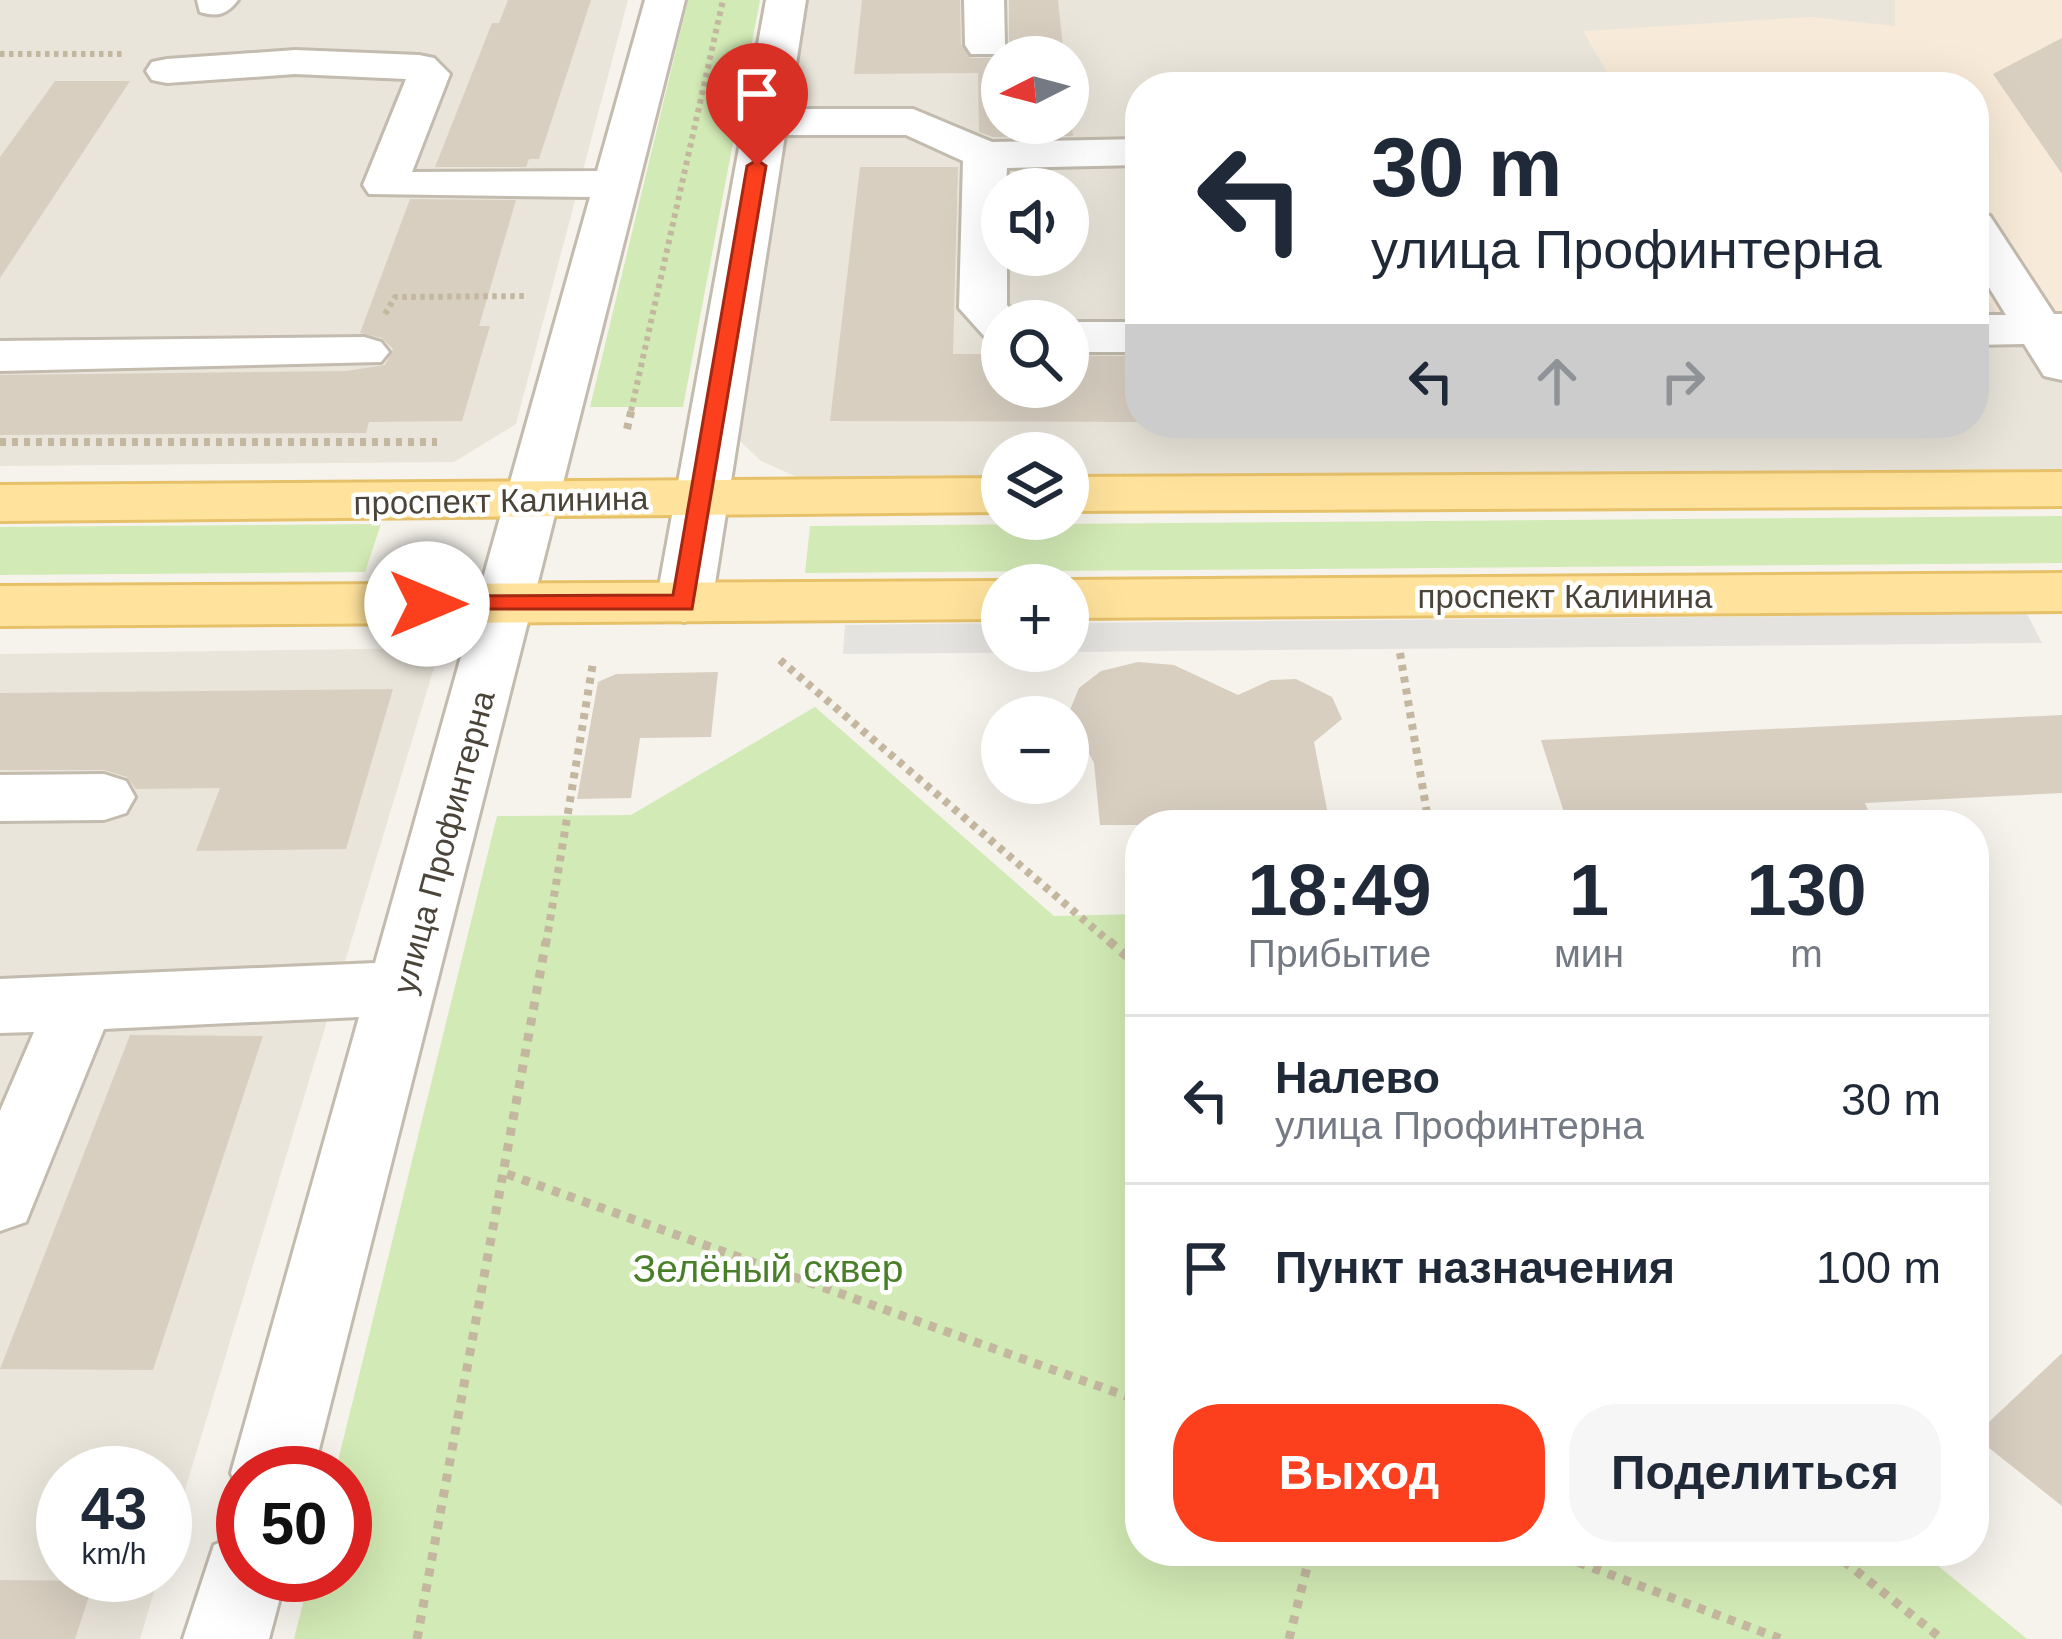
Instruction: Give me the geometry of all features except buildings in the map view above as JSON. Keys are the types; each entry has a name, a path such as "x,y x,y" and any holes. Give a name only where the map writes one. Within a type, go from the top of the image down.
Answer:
{"main road":[{"path":"1089,494 2062,489"},
{"name":"проспект Калинина","path":"0,503 981,495"},
{"name":"проспект Калинина","path":"1089,599 2062,592"},
{"path":"0,606 981,599"}],"street":[{"name":"улица Профинтерна","path":"279,1446 665,0"},
{"path":"684,603 786,0"},
{"path":"985,0 986,36"},
{"path":"151,62 419,67 429,74 386,185 618,184"},
{"path":"765,122 913,122 986,155 1125,152"},
{"path":"983,300 986,155"},
{"path":"1989,248 2054,341"},
{"path":"1989,332 2054,341"},
{"path":"1089,337 1125,337"},
{"path":"0,356 364,352"},
{"path":"0,798 104,797"},
{"path":"0,1006 405,988"},
{"path":"0,1199 80,1003"},
{"path":"226,1639 236,1602"}],"path":[{"path":"627,429 723,0"},
{"path":"0,54 151,62"},
{"path":"364,352 395,297 536,296"},
{"path":"0,442 437,442"},
{"path":"1400,653 1426,810"},
{"path":"780,660 1125,955"},
{"path":"417,1639 508,1174 593,663"},
{"path":"508,1174 1125,1396"},
{"path":"1289,1639 1307,1566"},
{"path":"1588,1566 1781,1639"},
{"path":"1850,1566 1942,1639"}],"shaded area":[{"path":"0,0 628,0 516,424 454,462 0,466"},
{"path":"805,0 1895,0 1896,27 1811,17 1584,32 1607,72 1125,72 1125,438 1989,438 1989,301 1999,317 2062,317 2062,472 1089,478 1089,432 981,432 981,479 804,480 761,461 740,441"},
{"path":"1895,0 2062,0 2062,317 1999,317 1989,301 1989,72 1607,72 1584,31 1811,17 1895,26"},
{"path":"2027,614 2042,643 1089,652 1089,623"},
{"path":"981,623 981,653 843,654 845,625"},
{"path":"440,648 192,1467 192,1446 36,1446 36,1602 151,1602 140,1639 0,1639 0,654"}],"green space":[{"path":"688,0 760,0 683,407 590,407"},
{"path":"2062,516 2062,563 1089,571 1089,564 981,564 981,572 805,573 810,526 981,525 981,540 1089,540 1089,524"},
{"path":"381,524 365,572 0,575 0,527"},
{"name":"Зелёный сквер","path":"815,707 1054,916 1125,914 1125,1566 1938,1566 2027,1639 294,1639 303,1602 372,1602 372,1446 342,1446 497,816 631,815"}],"route":[{"path":"427,604 684,603 757,166"}]}
